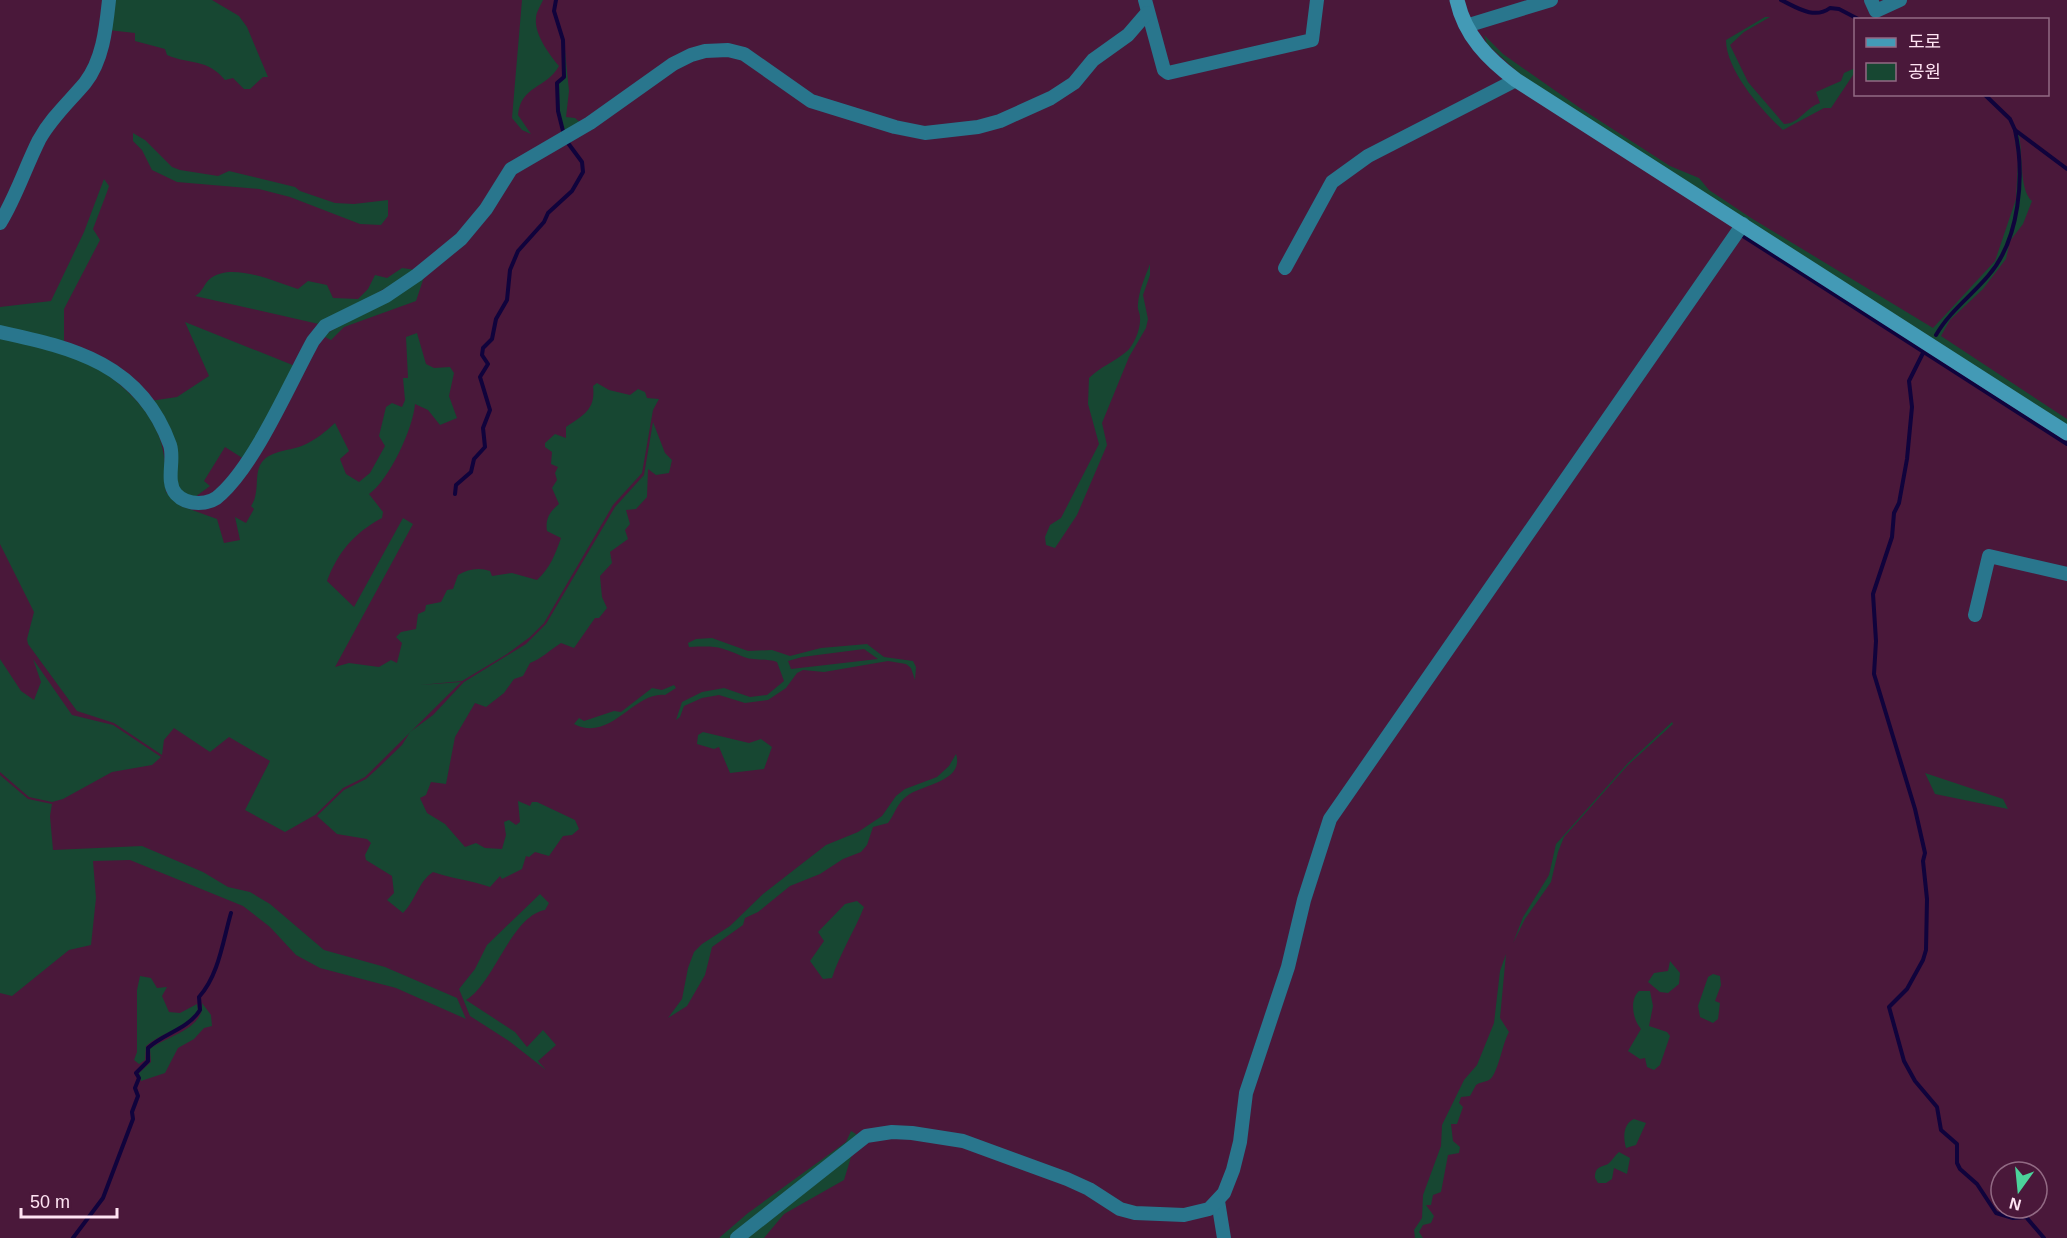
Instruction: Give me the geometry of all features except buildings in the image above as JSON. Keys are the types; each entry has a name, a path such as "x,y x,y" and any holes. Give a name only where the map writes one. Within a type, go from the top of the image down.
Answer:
{"main road":[{"path":"1457,0 1466,26 1489,59 1516,80 2067,433"}],"street":[{"path":"0,224 39,140 52,119 86,81 98,57 104,38 109,0"},
{"path":"1146,6 1164,70 1168,73 1312,40 1317,0"},
{"path":"1466,26 1551,0"},
{"path":"1871,0 1876,10 1900,0"},
{"path":"0,332 70,348 104,363 152,410 170,447 174,492 184,501 206,502 220,496 235,478 258,444 313,341 325,327 386,296 446,252 472,229 511,169 590,123 673,64 705,51 728,50 760,63 790,88 820,104 895,127 925,133 952,130 1000,121 1051,98 1074,83 1093,60 1128,35 1146,6"},
{"path":"1285,268 1332,182 1368,156 1516,80"},
{"path":"737,1238 866,1136 892,1132 938,1136 963,1141 1067,1179 1089,1189 1120,1209 1135,1213 1197,1214 1209,1209 1218,1201 1233,1170 1246,1093 1288,967 1304,900 1330,819 1743,224"},
{"path":"1976,615 1989,556 2067,574"},
{"path":"1218,1201 1224,1238"}],"green space":[{"path":"112,0 212,0 239,16 247,27 268,77 263,77 250,89 244,89 233,78 225,80 212,68 175,58 167,55 165,49 135,41 135,33 108,30"},
{"path":"522,0 543,0 536,16 537,31 559,66 548,79 529,92 520,105 518,115 531,134 522,130 512,118"},
{"path":"1765,17 1770,17 1744,32 1730,45 1748,82 1784,124 1794,121 1820,103 1816,92 1841,81 1844,73 1854,68 1854,74 1831,108 1824,108 1783,130 1746,89 1732,64 1726,40"},
{"path":"1484,35 1503,54 1580,108 1670,166 1699,178 1709,190 1751,218 1933,328 1995,261 2016,199 2018,161 2014,131 2019,135 2023,180 2032,201 2023,224 2010,241 2006,259 1983,289 1950,320 1941,336 2067,419 2067,426 1523,77 1487,44"},
{"path":"565,51 569,91 566,117 575,118 582,124 565,136 559,111 557,83 565,77"},
{"path":"133,133 145,140 172,167 180,170 218,176 229,171 295,187 300,191 335,203 354,204 388,200 388,216 381,225 360,224 290,197 259,189 177,182 152,170 142,150 133,141"},
{"path":"104,179 109,186 93,229 100,240 64,309 64,344 0,329 0,307 51,301 84,232"},
{"path":"1150,264 1150,275 1143,295 1148,319 1146,328 1129,357 1102,423 1107,445 1077,515 1055,548 1046,545 1045,537 1050,525 1061,518 1099,444 1088,404 1089,378 1126,352 1134,341 1140,322 1138,306 1142,284"},
{"path":"402,268 416,270 323,325 195,296 211,278 231,272 266,278 298,289 308,281 327,285 333,298 358,299 368,289 375,275 387,278"},
{"path":"425,274 416,301 344,327 331,340 323,336"},
{"path":"185,322 295,366 244,459 225,447 204,481 210,486 195,497 181,494 150,401 177,397 209,376"},
{"path":"417,333 426,364 434,368 450,367 454,373 449,396 457,418 440,425 428,410 415,404 410,427 399,453 384,478 369,494 383,512 382,518 363,530 348,544 331,571 327,581 354,607 403,518 413,524 335,667 349,663 379,667 391,660 397,663 402,643 396,637 401,632 416,629 418,614 425,611 426,605 441,602 447,590 453,589 458,575 462,573 482,569 490,571 492,576 512,573 537,580 542,575 552,561 561,538 547,531 549,516 559,504 552,488 557,480 555,473 558,467 551,464 552,452 545,447 545,443 555,434 566,438 566,427 587,411 592,401 593,386 597,383 609,390 630,395 638,389 645,392 647,398 659,399 653,410 642,473 613,505 544,623 507,654 462,681 420,685 461,682 365,777 343,788 315,815 285,832 245,810 270,761 229,737 210,752 174,728 164,740 162,755 114,723 77,711 28,644 27,639 34,612 0,544 0,338 73,357 104,372 119,384 140,404 156,430 164,456 166,492 181,506 217,519 224,543 240,540 235,517 246,523 254,509 251,506 256,494 258,472 262,462 271,455 309,443 335,423 349,451 340,459 346,474 359,482 370,473 385,446 379,436 386,407 392,403 402,407 405,400 403,378 408,378 406,337"},
{"path":"653,422 665,453 672,460 669,473 656,475 648,469 647,497 636,509 626,510 630,524 625,530 628,539 610,552 612,563 600,576 602,597 607,608 599,618 595,618 574,648 561,643 530,663 523,676 514,679 504,693 486,707 475,703 455,737 446,784 431,782 426,795 420,798 427,813 445,824 465,847 476,843 485,848 502,849 506,835 504,822 509,820 516,825 520,822 518,801 530,806 532,802 537,802 575,820 579,829 572,835 563,836 549,856 535,852 529,857 526,856 522,869 502,879 500,876 490,887 433,872 424,881 403,913 387,900 394,893 392,876 366,860 365,855 371,843 367,839 337,834 317,816 344,790 366,779 376,770 402,745 410,732 433,715 464,682 526,644 546,624 615,507 644,475"},
{"path":"712,638 748,651 772,650 790,656 821,648 867,644 884,657 913,661 916,667 915,680 911,668 906,664 888,661 824,672 803,670 797,673 786,688 768,700 745,703 719,695 702,698 684,706 680,717 676,720 682,702 702,692 724,688 750,697 767,695 784,681 777,662 748,658 717,648 689,647 688,643 696,639","holes":["864,649 878,659 791,669 788,661"]},
{"path":"0,659 21,691 34,700 41,682 33,659 72,715 113,725 161,757 152,765 112,772 63,799 52,802 29,797 0,772"},
{"path":"674,685 676,688 665,695 654,696 643,701 611,722 599,727 587,728 574,724 579,718 584,721 614,711 621,712 652,688 662,690"},
{"path":"1672,722 1673,724 1628,765 1564,837 1551,882 1525,919 1513,943 1523,917 1549,875 1556,844 1628,763"},
{"path":"703,732 749,743 761,739 772,747 764,769 730,773 719,747 714,749 697,744 698,735"},
{"path":"956,754 957,763 954,771 948,777 913,792 904,799 888,823 873,827 867,845 861,852 843,859 820,874 790,886 758,912 745,918 743,925 712,947 705,975 687,1006 668,1018 682,999 688,968 694,952 702,944 730,926 763,894 826,845 858,832 882,816 896,796 905,789 937,777 949,766"},
{"path":"1925,773 2003,799 2008,809 1935,794"},
{"path":"0,775 28,799 52,804 50,816 53,850 142,846 203,872 228,887 250,892 270,904 324,950 385,967 457,998 466,1019 396,988 320,968 296,955 270,927 243,906 130,860 93,861 96,898 91,945 69,950 12,996 0,993"},
{"path":"540,894 549,903 545,910 533,915 522,924 485,980 466,1000 515,1032 527,1047 543,1030 556,1045 538,1061 546,1070 509,1041 470,1016 459,989 475,969 487,945"},
{"path":"857,901 864,907 832,978 823,979 810,961 824,941 818,932 845,904"},
{"path":"1506,954 1500,1018 1509,1032 1492,1077 1476,1085 1470,1096 1461,1097 1459,1103 1463,1107 1457,1124 1451,1124 1453,1141 1460,1147 1459,1153 1448,1155 1441,1192 1433,1195 1431,1205 1426,1205 1434,1216 1431,1223 1423,1225 1419,1232 1423,1238 1415,1238 1414,1230 1422,1218 1423,1195 1441,1146 1442,1125 1464,1080 1477,1065 1494,1023 1500,971"},
{"path":"1670,961 1680,973 1679,984 1668,993 1660,992 1648,982 1654,973 1668,971"},
{"path":"1713,974 1720,976 1721,985 1715,1001 1720,1003 1718,1019 1713,1023 1700,1017 1698,1006 1708,977"},
{"path":"140,976 151,978 157,988 167,987 162,996 169,1012 180,1013 197,1004 198,1010 187,1022 146,1046 145,1060 139,1064 134,1060 137,1052 137,990"},
{"path":"1639,991 1650,991 1653,1006 1649,1026 1667,1032 1670,1036 1660,1065 1654,1070 1647,1067 1645,1058 1640,1059 1628,1051 1641,1029 1633,1010 1634,999"},
{"path":"202,1003 211,1015 212,1026 204,1028 194,1039 178,1048 165,1073 141,1081 139,1073 151,1062 150,1049 191,1026 201,1012"},
{"path":"1634,1119 1646,1123 1636,1145 1626,1148 1625,1131 1630,1121"},
{"path":"851,1131 856,1134 856,1139 729,1238 719,1238 748,1213 846,1142"},
{"path":"1619,1152 1630,1158 1627,1174 1614,1168 1612,1179 1606,1183 1598,1183 1595,1178 1597,1170 1608,1164"},
{"path":"852,1154 844,1180 784,1214 764,1238 743,1238"}],"waterway":[{"path":"455,494 456,485 471,472 474,459 485,447 483,428 490,410 480,377 488,364 482,355 483,348 492,339 496,319 507,300 510,270 518,251 544,222 548,213 572,191 583,172 582,162 565,139 558,111 557,83 564,77 563,40 554,11 556,0"},
{"path":"1781,0 1811,13 1830,8 1839,9 1856,18"},
{"path":"1986,96 2010,119 2015,130 2067,169"},
{"path":"1936,335 1954,311 1988,276 1999,261 2007,244 2013,226 2019,186 2020,167 2015,130"},
{"path":"1743,236 2067,444"},
{"path":"1923,353 1909,381 1912,407 1907,459 1899,503 1894,513 1892,537 1873,594 1876,641 1874,674 1915,809 1925,853 1923,861 1927,899 1926,950 1923,960 1907,989 1889,1007 1904,1061 1915,1081 1937,1107 1941,1130 1957,1144 1957,1163 1960,1169 1977,1184 1996,1213 2013,1218 2026,1217 2044,1238"},
{"path":"73,1238 103,1198 133,1119 132,1112 138,1096 135,1088 139,1078 136,1073 148,1061 148,1048 189,1022 200,1010 199,997 216,968 231,913"}]}
